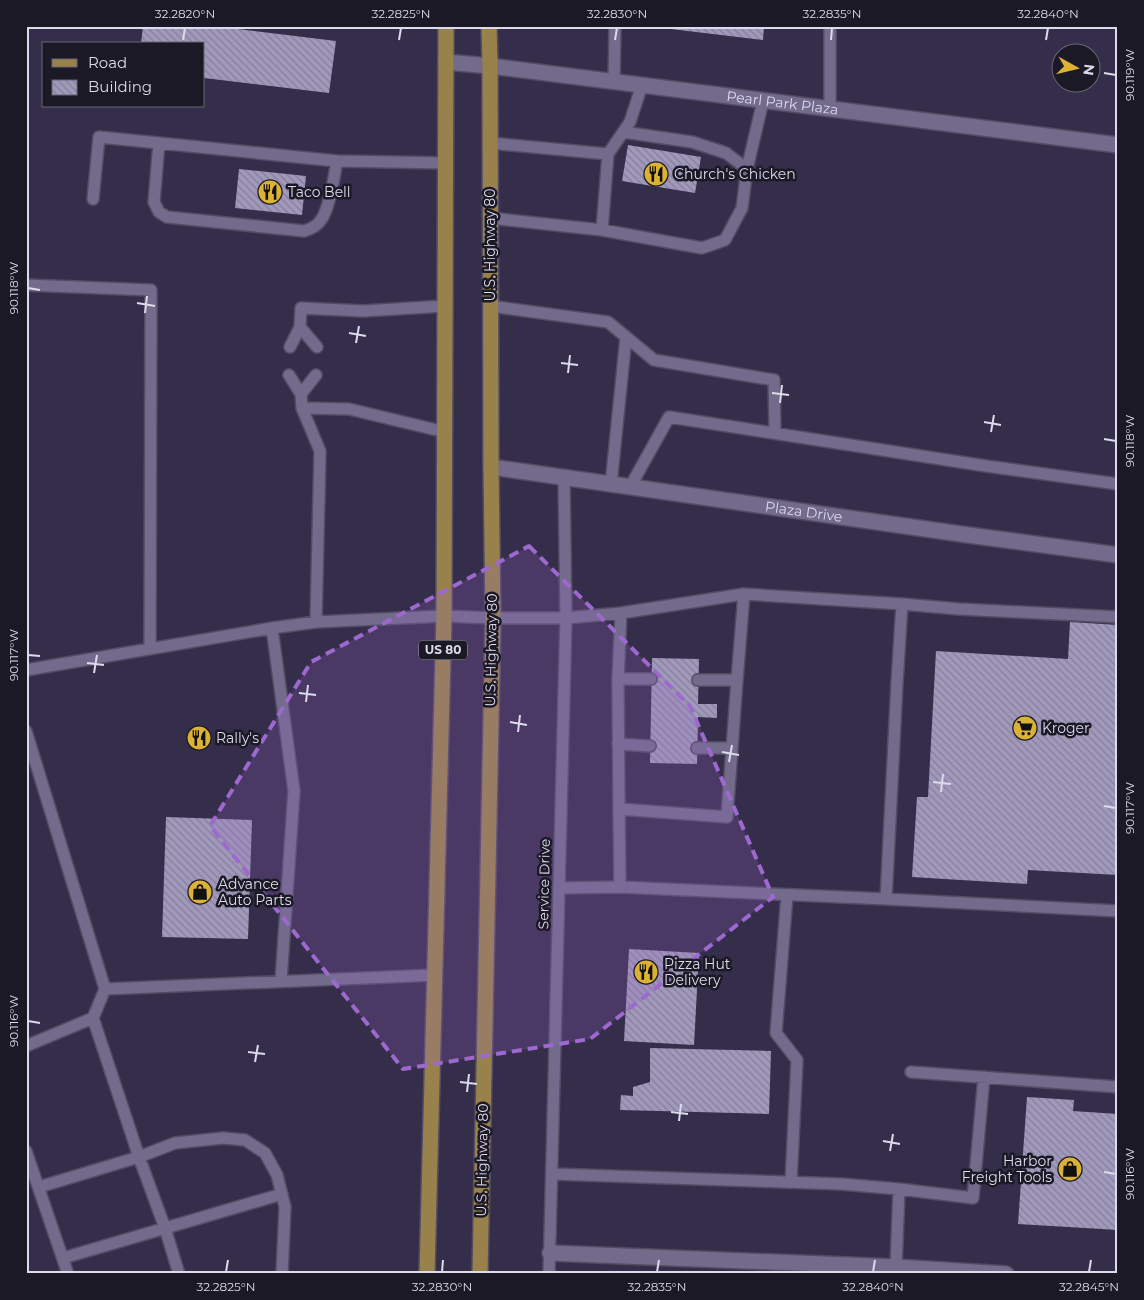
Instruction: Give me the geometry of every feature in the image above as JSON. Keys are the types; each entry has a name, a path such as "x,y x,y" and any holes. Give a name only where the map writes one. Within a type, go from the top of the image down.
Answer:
{"main road":[{"name":"US 80","path":"427,1274 444,616 446,26"},
{"name":"U.S. Highway 80","path":"480,1274 492,618 490,66 488,26"}],"street":[{"name":"Pearl Park Plaza","path":"446,62 1118,146"},
{"name":"Plaza Drive","path":"490,467 1118,555"},
{"path":"550,1253 897,1271 1006,1274"}],"lane":[{"path":"614,82 615,26"},
{"path":"830,26 830,109"},
{"path":"602,230 608,154 630,122 642,85"},
{"path":"490,218 602,230 702,248 725,240 742,208 747,169 763,101"},
{"path":"624,132 692,142 726,153 747,169"},
{"path":"93,199 99,137 337,161 446,164"},
{"path":"159,143 154,202 159,212 167,217 304,231 313,228 321,220 326,208 337,161"},
{"path":"490,143 608,154"},
{"path":"26,285 151,290 150,649"},
{"path":"290,347 300,327 301,308 363,311 445,306"},
{"path":"490,306 608,322 654,360 774,380 775,433"},
{"path":"300,327 318,348"},
{"path":"611,484 626,336"},
{"path":"289,375 302,394 302,408 320,451 316,622"},
{"path":"302,394 316,376"},
{"path":"302,408 348,409 444,432"},
{"path":"630,487 669,417 986,466 1118,484"},
{"name":"Service Drive","path":"549,1274 566,618 564,477"},
{"path":"26,670 316,622 444,616 566,618 744,594 1118,617"},
{"path":"619,809 727,817 744,594"},
{"path":"886,899 902,604"},
{"path":"620,887 618,678 621,612"},
{"path":"272,628 294,790 281,981"},
{"path":"618,678 652,679"},
{"path":"698,680 737,680"},
{"path":"26,731 105,989 93,1018 179,1274"},
{"path":"618,744 650,746"},
{"path":"697,748 732,748"},
{"path":"559,888 620,887 1118,911"},
{"path":"787,895 776,1033 797,1060 791,1182"},
{"path":"105,989 435,975"},
{"path":"26,1046 93,1018"},
{"path":"911,1072 1118,1087"},
{"path":"552,1174 791,1182 899,1189 973,1198 984,1077"},
{"path":"38,1187 139,1157 175,1143 223,1138 245,1140 265,1153 277,1175 285,1207 282,1274"},
{"path":"26,1151 68,1274"},
{"path":"897,1271 899,1189"},
{"path":"63,1258 282,1194"}],"highlighted area":[{"path":"529,546 690,706 773,897 590,1039 403,1069 210,826 311,662"}],"building":[{"path":"143,26 214,26 336,41 329,93 205,78 205,42 141,42"},
{"path":"654,26 764,26 763,40"},
{"path":"628,145 701,157 695,193 622,181"},
{"name":"Taco Bell","path":"239,169 306,176 302,215 235,208"},
{"name":"Kroger","path":"1070,622 1118,625 1118,875 1028,870 1027,884 912,877 917,797 928,797 936,651 1068,659"},
{"path":"652,658 699,659 698,704 717,704 717,718 698,717 697,764 650,763"},
{"path":"166,817 252,820 248,939 162,937"},
{"path":"629,949 699,953 694,1045 624,1041"},
{"path":"650,1048 771,1051 769,1114 620,1110 621,1095 633,1096 633,1087 650,1082"},
{"name":"Harbor Freight Tools","path":"1027,1097 1074,1100 1073,1111 1118,1114 1118,1230 1018,1224"}],"place":[{"name":"Church's Chicken","path":"656,174"},
{"name":"Taco Bell","path":"270,192"},
{"name":"Kroger","path":"1025,728"},
{"name":"Rally's","path":"199,738"},
{"name":"Advance Auto Parts","path":"200,892"},
{"name":"Pizza Hut Delivery","path":"646,972"},
{"name":"Harbor Freight Tools","path":"1070,1169"}]}
